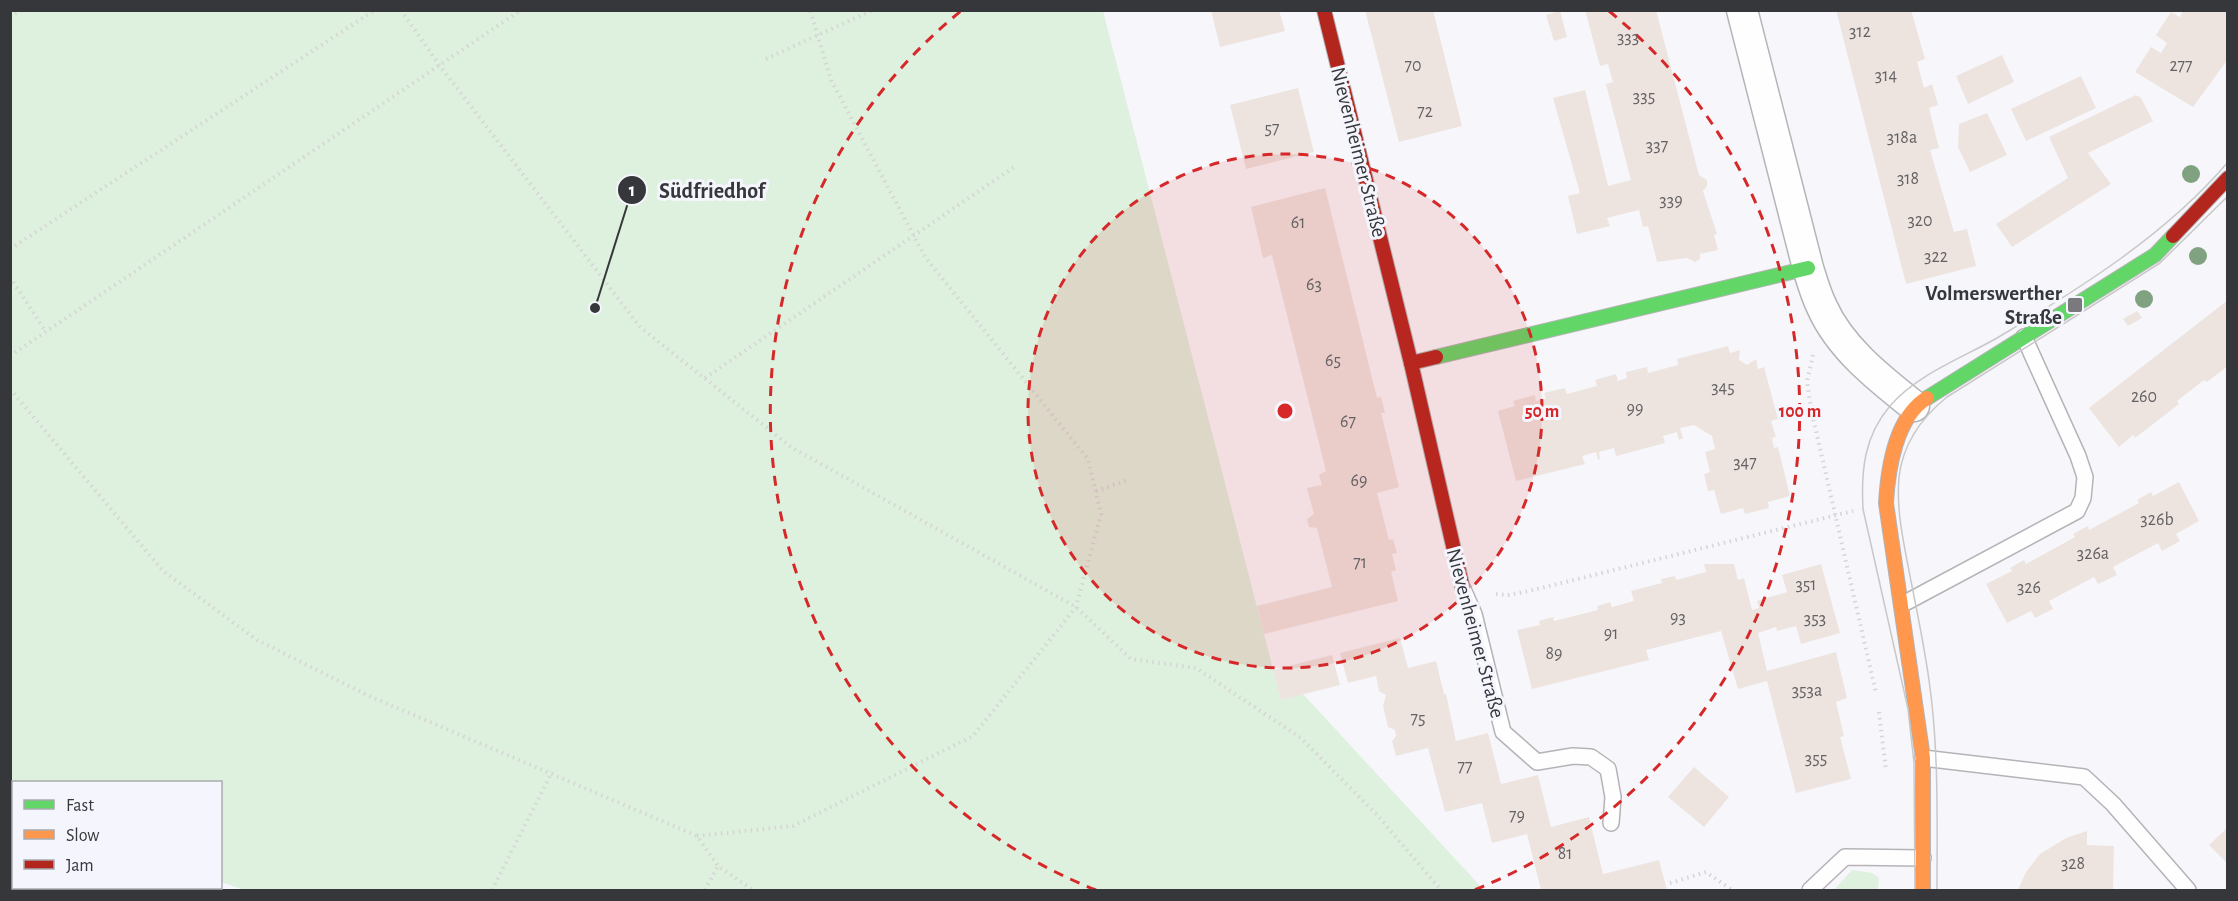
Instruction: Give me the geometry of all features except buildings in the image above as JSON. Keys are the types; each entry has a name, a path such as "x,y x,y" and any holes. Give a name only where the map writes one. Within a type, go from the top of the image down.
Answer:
{"street":[{"name":"Nievenheimer Straße","path":"1324,10 1411,363 1463,589"},
{"path":"1742,10 1808,268 1823,309 1835,328 1884,382 1914,406"},
{"path":"1923,891 1923,758 1903,604 1886,503 1887,472 1896,441 1914,406 2155,255 2228,178"},
{"path":"1411,363 1808,268"}],"lane":[{"path":"1903,604 2077,511 2083,498 2085,477 2078,456 2024,337"},
{"name":"Nievenheimer Straße","path":"1463,589 1474,614 1503,732 1537,762 1574,756 1592,757 1608,769 1613,797 1611,823"},
{"path":"1923,758 2084,777 2113,804 2188,891"},
{"path":"1810,891 1845,857 1923,858"}],"path":[{"path":"10,17 21,10"},
{"path":"10,249 375,10"},
{"path":"401,10 440,66 640,327 791,447 1076,607 1131,659 1196,668 1301,738 1377,815 1441,891"},
{"path":"10,356 521,10"},
{"path":"10,389 163,571 257,640 369,696 552,772 697,836 793,826 973,736 1076,607 1101,514 1088,459 925,257 831,80 810,10"},
{"path":"766,60 873,10"},
{"path":"705,378 1017,165"},
{"path":"10,277 46,332"},
{"path":"1835,328 1824,337 1811,357 1807,381 1810,409 1877,694"},
{"path":"1096,491 1130,478"},
{"path":"1463,589 1508,595 1886,503"},
{"path":"1878,705 1887,781"},
{"path":"492,891 552,772"},
{"path":"697,836 718,866 753,891"},
{"path":"705,891 718,866"},
{"path":"1670,883 1706,872 1732,891"}],"green space":[{"path":"10,11 1103,11 1281,700 1303,694 1484,890 245,890 222,882 222,781 12,781 11,806"},
{"path":"11,836 12,889 174,890 11,890"},
{"path":"1852,870 1872,873 1879,878 1878,890 1834,890"}],"tram line":[{"path":"1915,890 1914,763 1908,709 1863,509 1866,454 1875,429 1890,406 1913,385 1997,338 2120,259 2204,189 2228,162"},
{"path":"1937,890 1937,785 1932,706 1925,654 1903,540 1899,502 1899,477 1909,442 1921,423 1947,397 2160,263 2228,196"}],"traffic: fast":[{"path":"1927,398 2155,255 2173,236"},
{"path":"1436,357 1808,268"}],"traffic: slow":[{"path":"1923,890 1923,758 1886,503 1892,459 1901,430 1916,407 1927,398"}],"traffic: jam":[{"path":"1324,10 1411,363"},
{"path":"2173,236 2228,178"},
{"path":"1436,357 1411,363 1463,589"}],"place":[{"name":"Volmerswerther Straße","path":"2075,305"},
{"name":"Südfriedhof","path":"595,308"}]}
